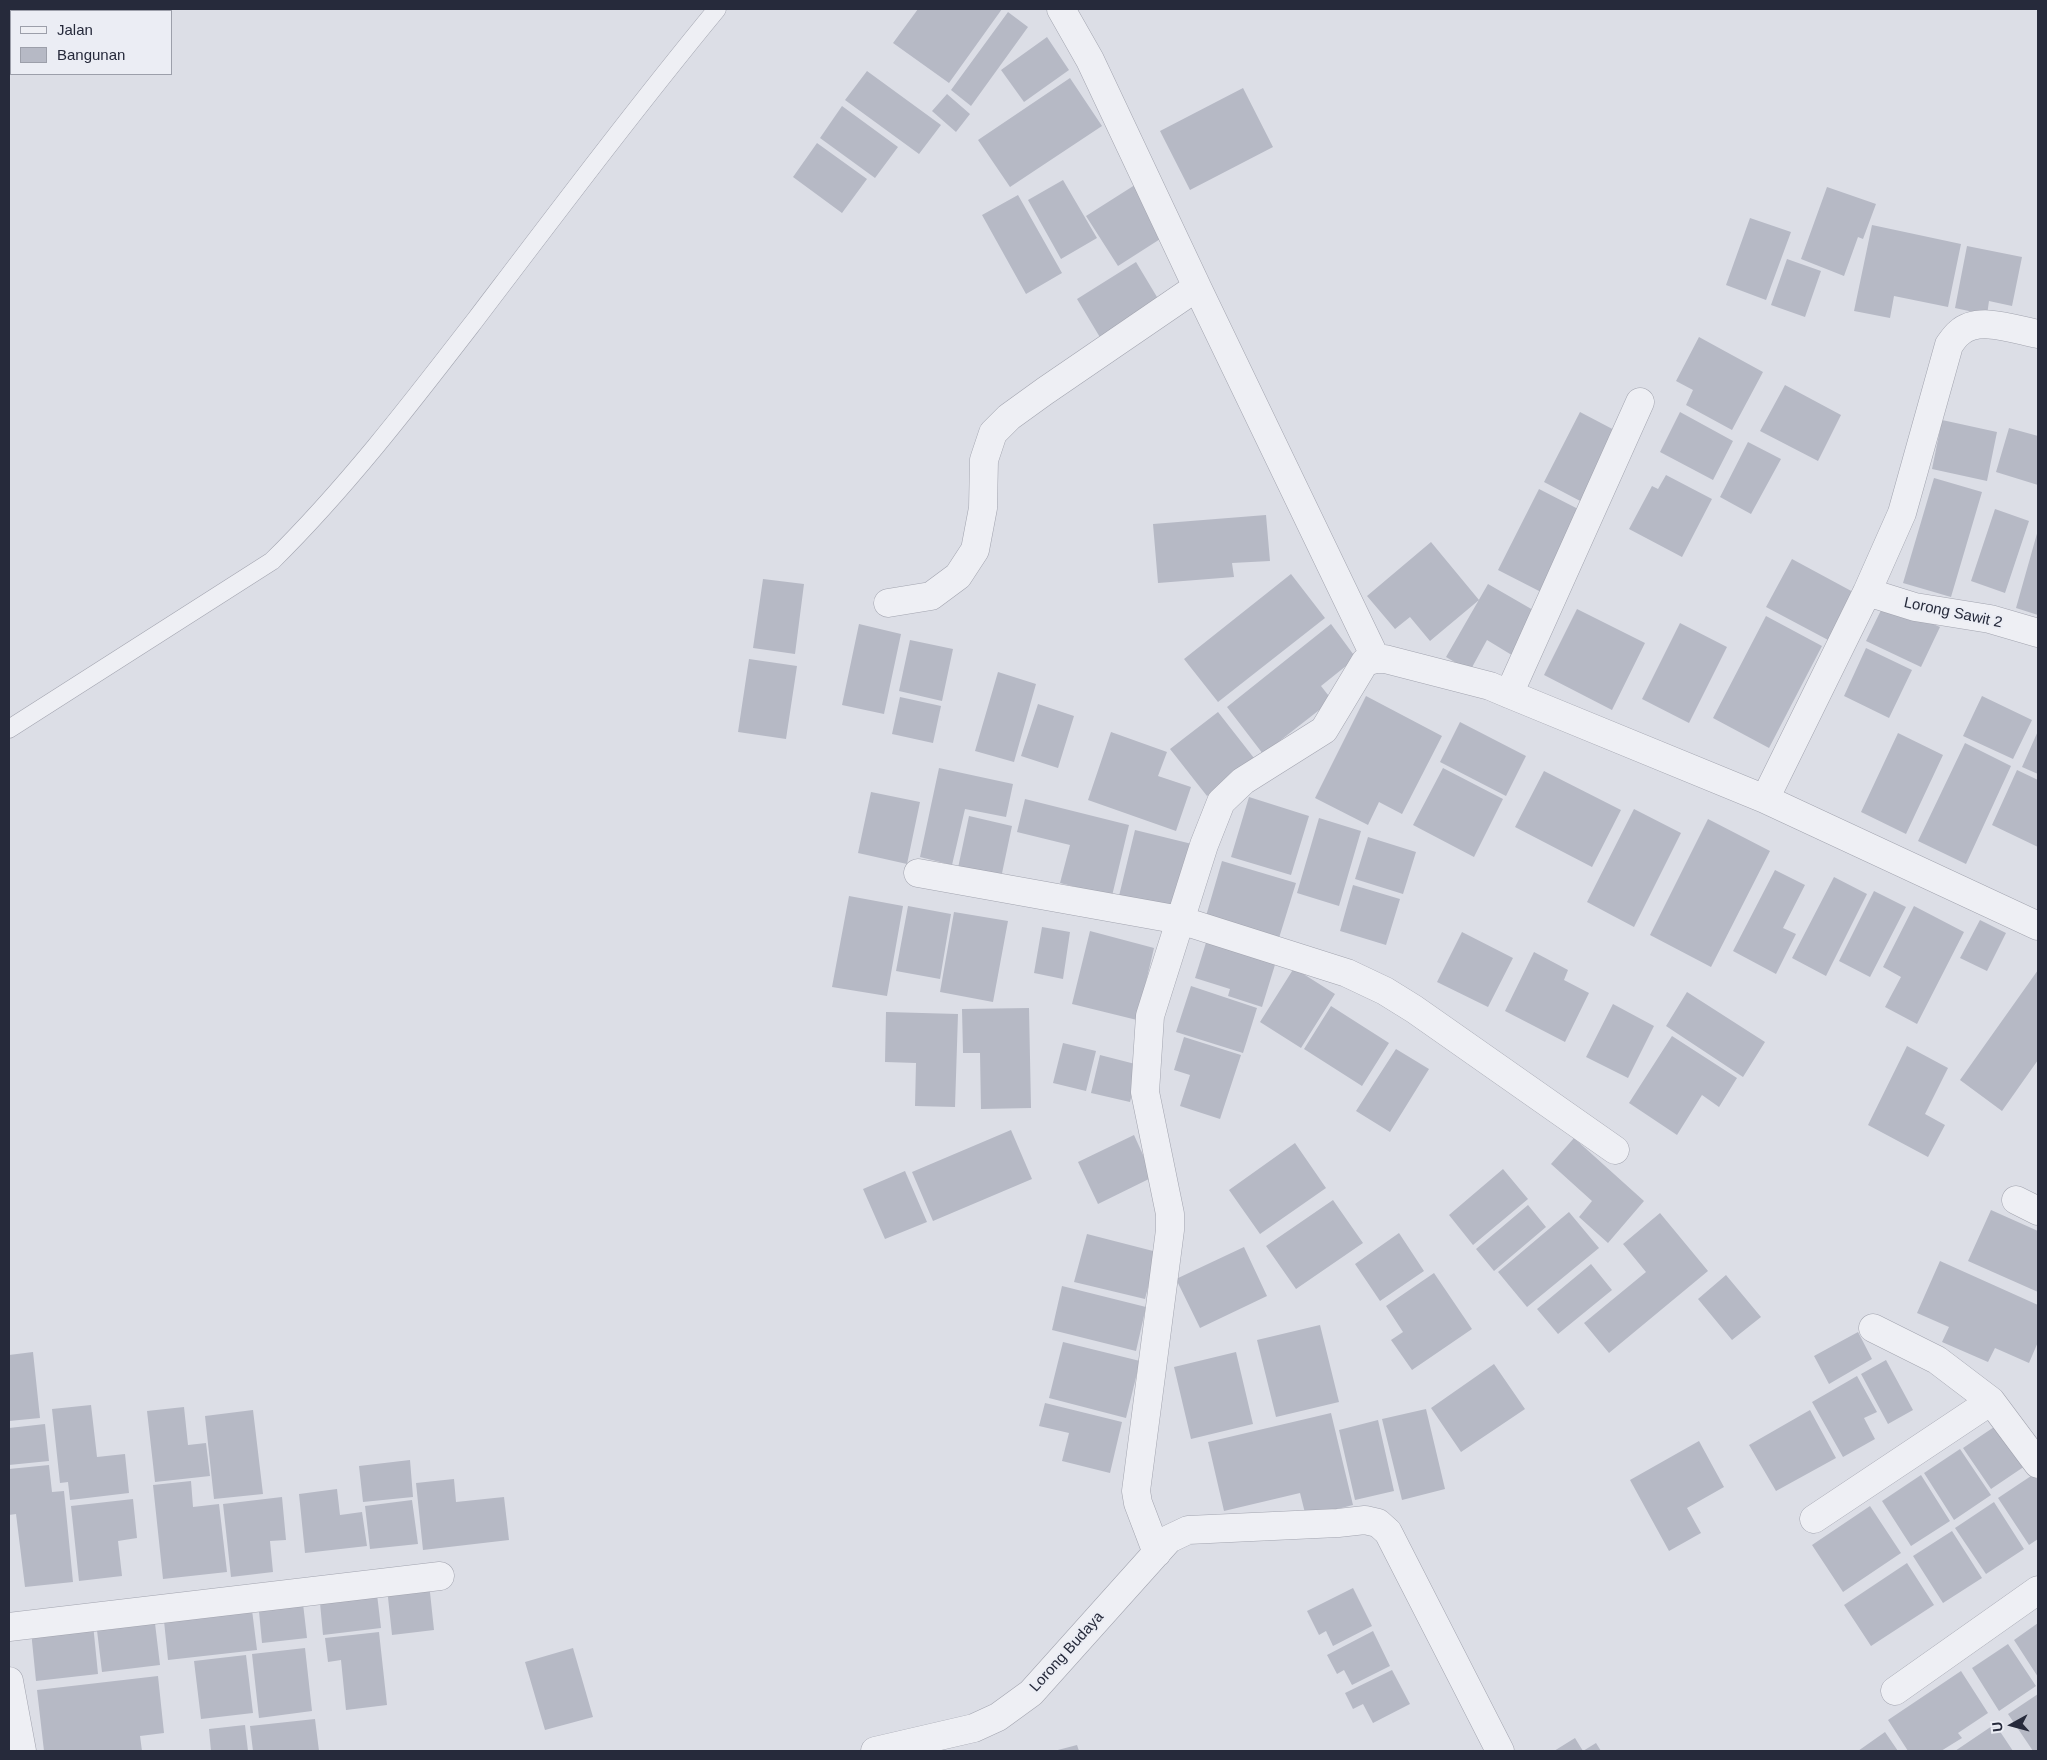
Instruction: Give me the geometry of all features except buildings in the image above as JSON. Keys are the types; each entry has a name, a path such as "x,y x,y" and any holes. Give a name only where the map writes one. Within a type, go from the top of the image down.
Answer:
{"street":[{"path":"1061,9 1090,60 1376,659"},
{"path":"888,603 931,596 958,576 974,550 984,508 984,460 993,433 1009,417 1045,390 1197,287"},
{"path":"1766,799 1867,592 1902,513 1949,345 1960,332 1985,324 2038,334"},
{"path":"1509,694 1640,402"},
{"name":"Lorong Sawit 2","path":"1867,592 1915,607 1990,619 2038,633"},
{"path":"1157,1553 1138,1503 1136,1491 1159,1328 1170,1230 1170,1214 1145,1092 1150,1016 1204,845 1221,802 1243,781 1324,730 1365,662 1385,659 1490,686 1766,799 2038,926"},
{"path":"918,873 1180,920 1347,973 1385,991 1414,1009 1615,1150"},
{"path":"1873,1328 1937,1360 1996,1407 2038,1428"},
{"path":"1996,1407 2038,1464"},
{"path":"1814,1519 1996,1407"},
{"name":"Lorong Budaya","path":"875,1751 974,1728 998,1717 1031,1693 1169,1540 1188,1530 1338,1523 1364,1520 1378,1522 1388,1532 1500,1751"},
{"path":"9,1627 440,1576"},
{"path":"1895,1691 2038,1590"},
{"path":"9,1682 22,1751"}],"lane":[{"path":"9,728 272,561 303,530 402,415 666,70 717,9"}]}
